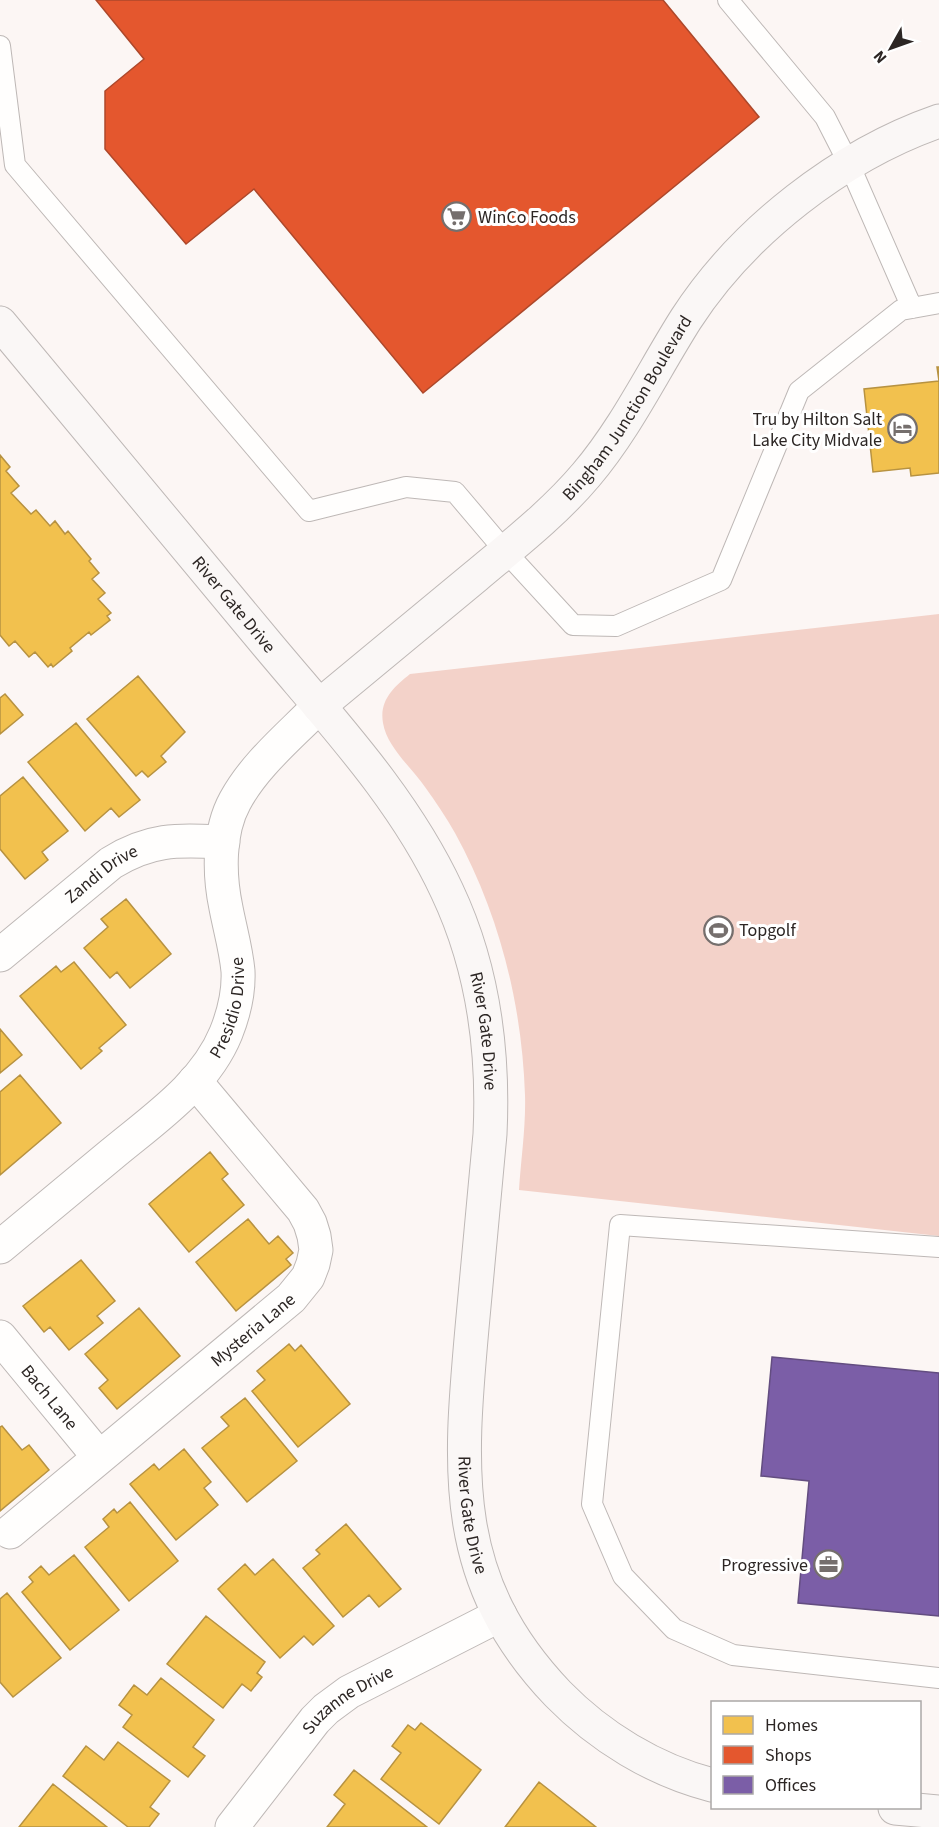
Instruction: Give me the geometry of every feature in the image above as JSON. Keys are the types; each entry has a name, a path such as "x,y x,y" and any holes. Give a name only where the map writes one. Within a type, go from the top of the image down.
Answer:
{"street":[{"name":"Bingham Junction Boulevard","path":"319,706 541,521 586,476 627,418 688,316 735,257 788,207 818,184 890,142 939,121"},
{"name":"River Gate Drive","path":"0,323 319,706 388,793 431,858 463,931 475,970 490,1051 492,1101 465,1412 464,1469 469,1522 481,1573 500,1615 516,1642 533,1665 570,1706 612,1740 649,1761 711,1785"},
{"name":"Presidio Drive","path":"3,1239 166,1108 195,1081 214,1058 233,1014 237,994 236,950 224,893 223,842 234,803 256,770 319,706"},
{"name":"Zandi Drive","path":"0,955 111,863 126,854 140,847 170,841 223,842"},
{"name":"Mysteria Lane","path":"10,1532 291,1298 308,1277 316,1251 314,1236 303,1210 195,1081"},
{"name":"Bach Lane","path":"0,1337 99,1457"},
{"name":"Suzanne Drive","path":"232,1827 315,1720 332,1705 349,1692 500,1615"},
{"path":"906,1809 939,1812"}],"lane":[{"path":"728,0 825,117 849,164 912,308"},
{"path":"0,46 15,165 309,511 406,488 455,492 573,625 616,626 721,580 799,391 901,310 939,303"},
{"path":"939,1247 620,1225 592,1504 623,1576 674,1629 733,1655 939,1678"}],"shaded area":[{"name":"Topgolf","path":"939,614 939,1236 519,1190 524,1131 523,1061 513,993 505,960 496,927 471,863 440,809 394,749 385,732 382,715 389,695 410,674"}],"building: Homes":[{"name":"Tru by Hilton Salt Lake City Midvale","path":"939,381 939,473 911,476 910,468 873,472 864,389"},
{"path":"0,455 10,467 6,471 19,486 11,493 31,514 36,510 50,526 55,521 65,534 68,531 91,559 89,561 99,573 92,579 105,593 98,599 111,613 107,616 110,620 91,635 89,632 53,667 51,664 48,667 35,652 29,657 15,641 9,646 0,635"},
{"path":"138,676 185,732 161,756 166,762 148,777 142,771 136,776 87,719"},
{"path":"5,694 23,715 0,734 0,698"},
{"path":"76,723 140,800 119,817 111,808 85,831 28,762"},
{"path":"23,777 68,831 42,852 48,860 25,879 0,849 0,796"},
{"path":"126,899 171,954 130,988 117,972 110,978 84,948 108,927 101,919"},
{"path":"74,962 126,1025 99,1048 102,1051 81,1069 20,996 56,966 61,972"},
{"path":"0,1029 22,1055 0,1073"},
{"path":"20,1075 61,1123 0,1175 0,1092"},
{"path":"210,1152 228,1174 222,1179 244,1205 189,1252 149,1204"},
{"path":"248,1219 269,1244 278,1236 293,1253 286,1259 291,1265 236,1311 196,1262"},
{"path":"81,1260 115,1301 97,1316 103,1323 69,1350 50,1327 44,1332 23,1306"},
{"path":"139,1308 180,1356 117,1409 99,1388 108,1380 85,1354"},
{"path":"289,1344 295,1351 301,1345 350,1404 298,1447 252,1391 265,1380 257,1371"},
{"path":"245,1398 297,1461 247,1502 202,1448 229,1426 221,1417"},
{"path":"2,1426 22,1450 29,1445 49,1470 0,1511 0,1427"},
{"path":"184,1449 211,1482 204,1488 218,1505 176,1540 130,1484 154,1464 159,1470"},
{"path":"130,1502 178,1561 129,1601 85,1547 109,1527 103,1519 114,1509 117,1513"},
{"path":"346,1524 401,1589 379,1607 369,1595 343,1617 303,1568 320,1554 316,1550"},
{"path":"74,1555 119,1610 70,1650 22,1592 33,1582 29,1577 41,1566 49,1575"},
{"path":"273,1559 334,1626 313,1645 304,1636 280,1658 218,1589 245,1564 255,1575"},
{"path":"7,1593 61,1658 13,1697 0,1682 0,1599"},
{"path":"206,1616 265,1662 257,1673 262,1677 251,1691 242,1684 223,1708 167,1664"},
{"path":"161,1678 214,1720 193,1747 205,1756 188,1777 123,1727 132,1715 119,1705 134,1685 147,1695"},
{"path":"421,1723 481,1770 439,1824 381,1779 401,1753 392,1746 408,1725 415,1730"},
{"path":"118,1742 170,1781 150,1807 159,1814 149,1827 128,1827 63,1776 86,1746 104,1760"},
{"path":"354,1770 427,1827 327,1827 345,1804 334,1795"},
{"path":"539,1782 596,1827 505,1827"},
{"path":"53,1784 107,1827 19,1827"}],"building: Shops":[{"name":"WinCo Foods","path":"96,0 663,0 759,117 423,393 254,189 186,244 105,149 105,91 144,59"}],"building: Offices":[{"path":"772,1357 939,1373 939,1616 798,1603 809,1481 761,1476"}],"place":[{"name":"WinCo Foods","path":"457,217"},
{"name":"Tru by Hilton Salt Lake City Midvale","path":"903,429"},
{"name":"Topgolf","path":"718,930"},
{"name":"Progressive","path":"829,1565"}]}
